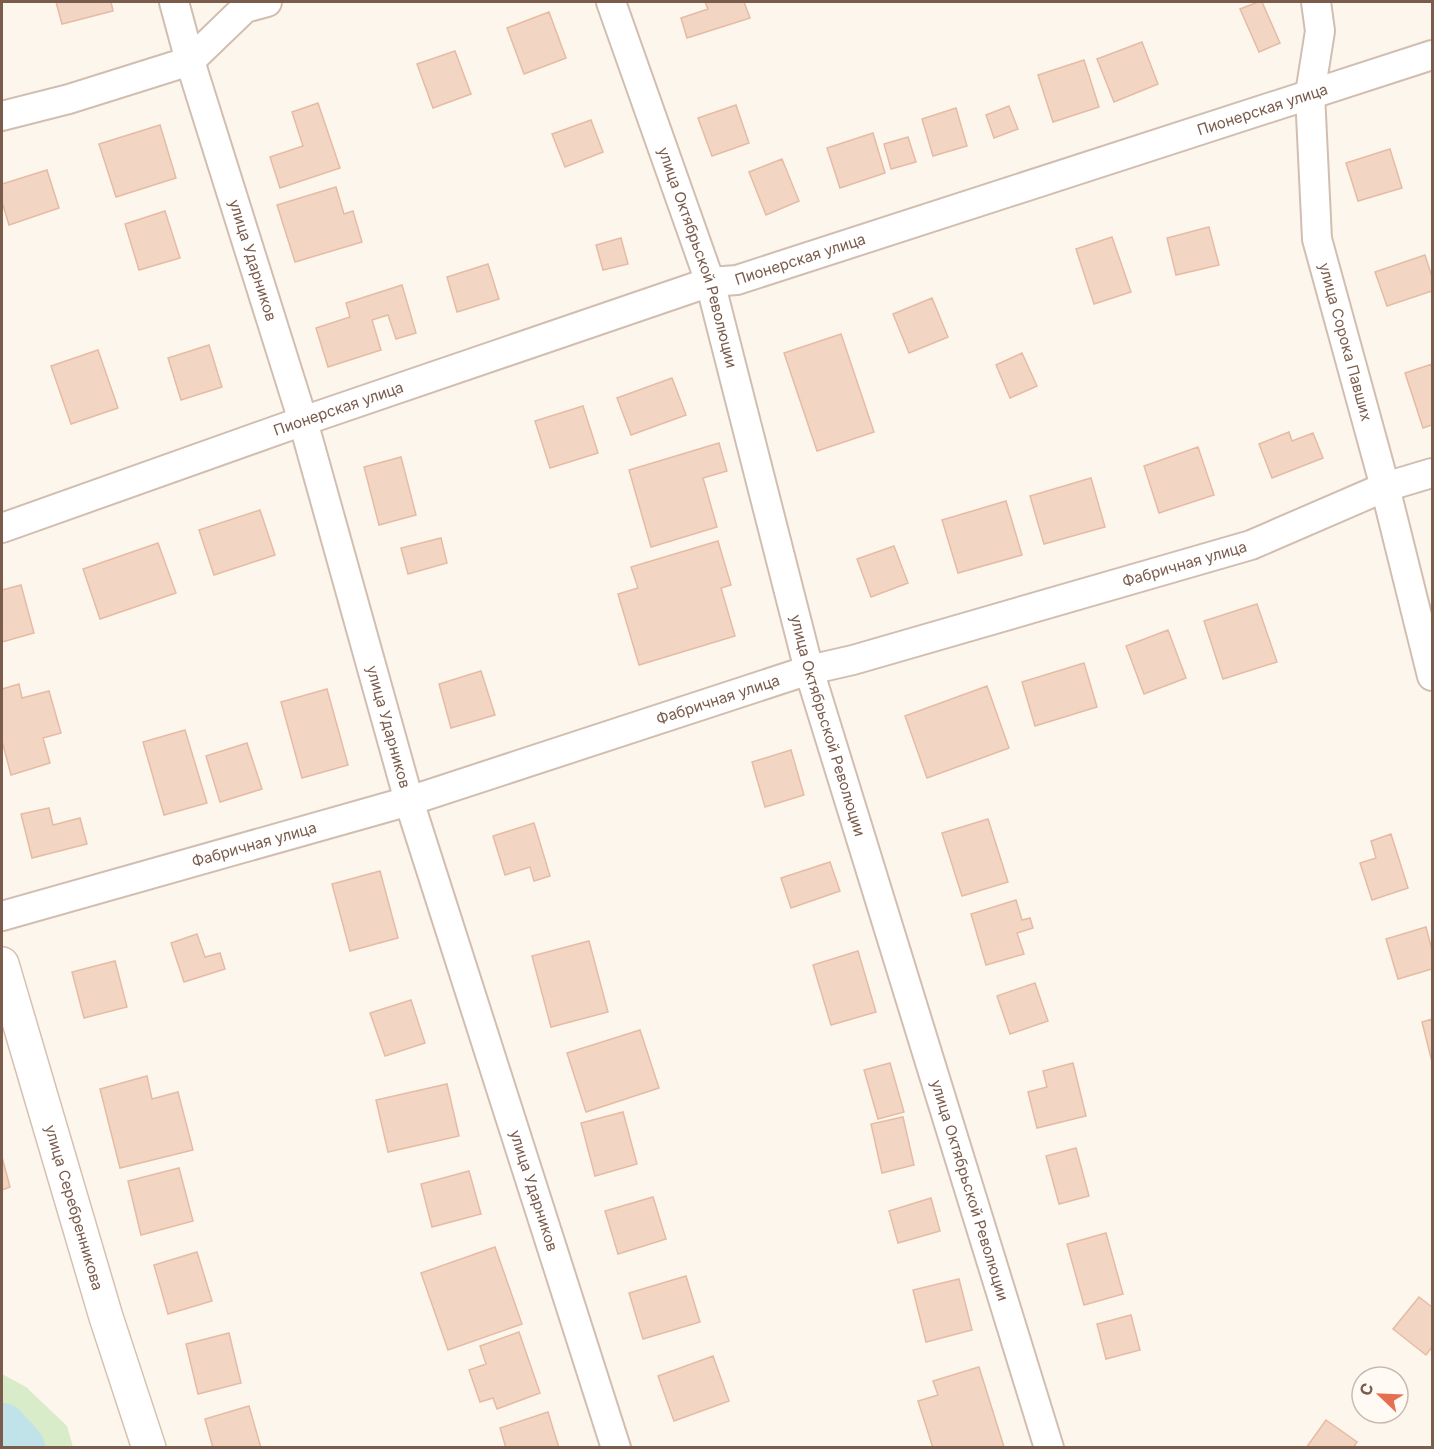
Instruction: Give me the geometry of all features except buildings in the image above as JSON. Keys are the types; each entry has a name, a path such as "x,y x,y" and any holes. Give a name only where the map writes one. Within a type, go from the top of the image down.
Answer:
{"street":[{"name":"улица Ударников","path":"174,2 190,61 303,421 409,801 616,1448"},
{"path":"2,116 69,99 190,61 245,8 267,2"},
{"name":"улица Октябрьской Революции","path":"611,2 710,282 809,670 1049,1448"},
{"name":"улица Сорока Павших","path":"1316,2 1320,31 1310,94 1317,239 1385,487 1432,676"},
{"name":"Пионерская улица","path":"2,528 303,421 710,282 737,280 1432,55"},
{"name":"Фабричная улица","path":"2,916 409,801 809,670 853,660 1251,545 1385,487 1432,474"},
{"name":"улица Серебренникова","path":"2,964 106,1317 149,1448"}],"green space":[{"path":"2,1374 26,1387 67,1426 73,1447 2,1447"}],"waterway":[{"path":"2,1429 19,1448"}]}
